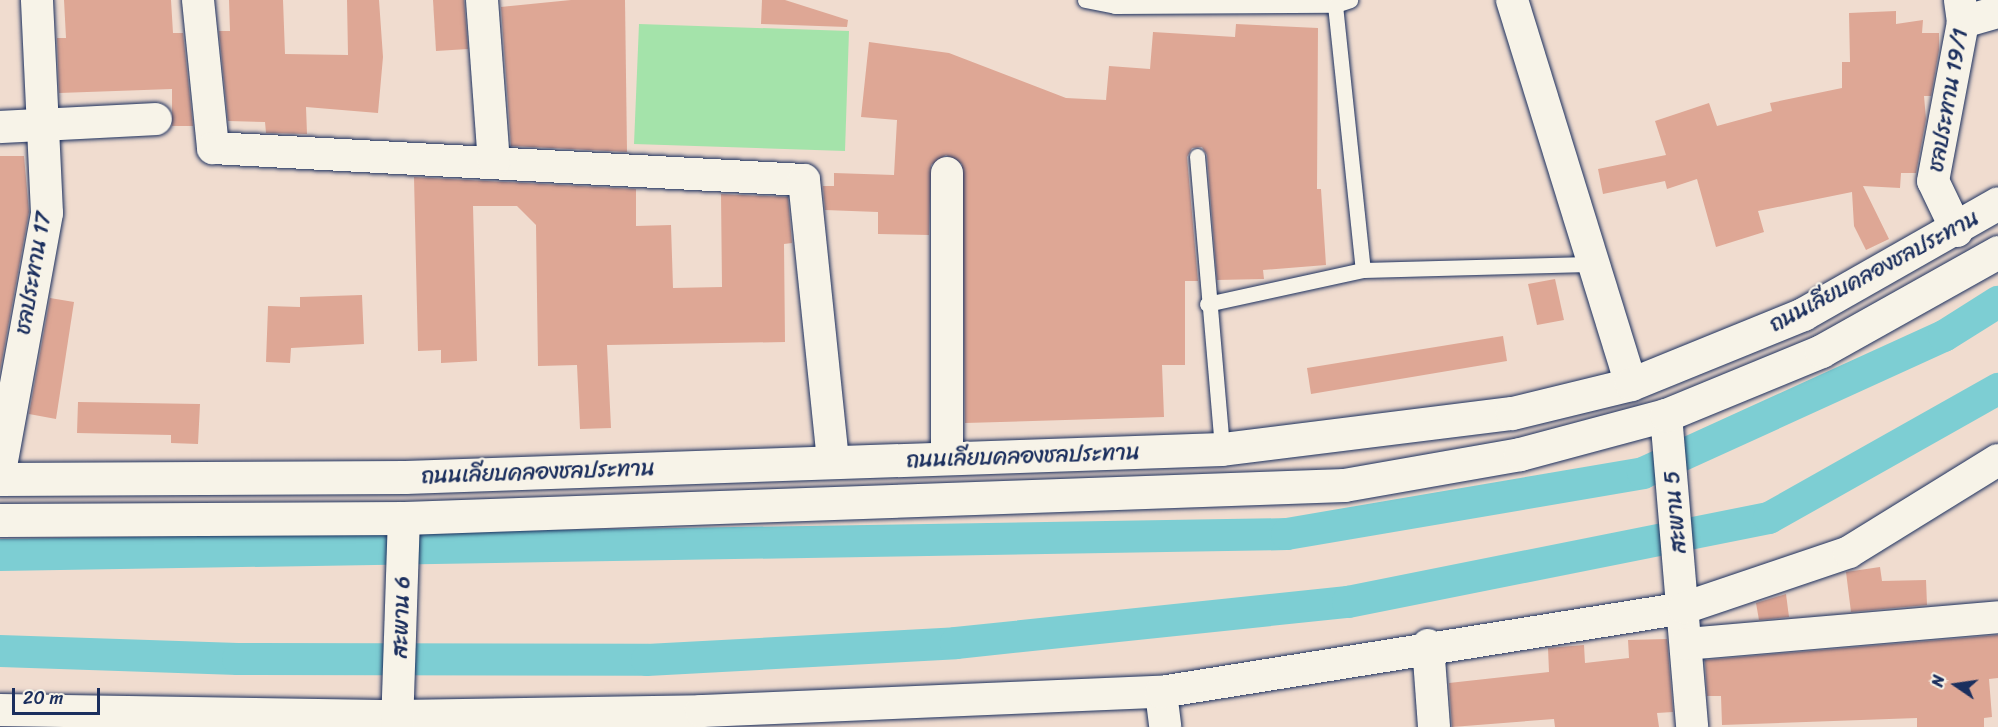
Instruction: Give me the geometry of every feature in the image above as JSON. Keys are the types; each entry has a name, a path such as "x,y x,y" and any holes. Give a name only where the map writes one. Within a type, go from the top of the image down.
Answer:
{"street":[{"name":"ชลประทาน 17","path":"0,472 47,213 37,0"},
{"path":"198,0 213,148 804,180 833,462"},
{"path":"482,0 494,162"},
{"path":"1512,0 1598,264 1631,384"},
{"path":"1962,11 1998,12"},
{"name":"ชลประทาน 19/1","path":"1957,231 1933,181 1962,11"},
{"path":"0,127 156,119"},
{"path":"947,173 947,458"},
{"name":"ถนนเลียบคลองชลประทาน","path":"0,478 405,477 1222,449 1512,413 1631,384 1803,314 1957,231 1998,203"},
{"name":"ถนนเลียบคลองชลประทาน","path":"0,520 404,518 1344,485 1520,454 1666,416 1821,351 1998,252"},
{"name":"สะพาน 5","path":"1666,416 1684,608 1692,727"},
{"path":"19,717 106,720 397,721 698,719 1161,692 1428,645 1684,608 1849,552 1998,460"},
{"path":"404,518 405,477"},
{"name":"สะพาน 6","path":"397,721 404,518"},
{"path":"1686,644 1998,617"},
{"path":"1428,645 1434,727"},
{"path":"1161,692 1165,727"}],"lane":[{"path":"1085,0 1115,6 1342,3 1363,270"},
{"path":"1197,156 1222,449"},
{"path":"1208,304 1363,270 1598,264"}],"green space":[{"path":"639,24 849,31 845,151 634,144"}],"building":[{"path":"64,0 171,0 173,33 183,33 193,126 172,126 172,89 59,93 57,38 66,38"},
{"path":"229,0 283,0 285,54 348,55 347,0 379,0 383,57 378,113 306,107 307,134 266,133 265,122 228,121 219,31 230,31"},
{"path":"433,0 464,0 468,49 436,51"},
{"path":"571,0 625,0 627,152 511,146 501,7"},
{"path":"762,0 785,0 848,20 847,27 761,24"},
{"path":"1896,11 1896,24 1923,20 1922,33 1939,33 1939,50 1931,96 1924,96 1926,119 1916,173 1901,173 1900,188 1863,186 1889,239 1866,250 1854,226 1852,192 1758,211 1764,232 1716,247 1697,179 1667,189 1665,181 1603,194 1598,169 1666,155 1655,121 1709,103 1717,126 1772,111 1770,103 1842,88 1842,62 1850,62 1849,13"},
{"path":"1236,24 1318,28 1317,189 1321,189 1326,265 1263,270 1264,279 1217,280 1207,155 1202,147 1192,148 1187,157 1198,281 1185,281 1185,365 1162,365 1164,417 965,423 962,164 946,155 931,165 929,235 878,234 878,212 825,210 823,186 834,186 834,173 894,175 897,120 861,117 869,42 949,53 1066,98 1106,100 1109,66 1150,69 1153,32 1235,37"},
{"path":"0,156 24,156 29,212 0,371"},
{"path":"414,177 636,189 636,226 671,225 673,288 722,287 721,194 788,197 792,243 784,244 785,342 607,345 611,428 580,429 577,365 538,366 536,225 517,206 473,206 477,361 441,363 441,350 418,351"},
{"path":"1555,279 1564,320 1537,325 1528,284"},
{"path":"362,295 364,344 291,348 290,363 266,362 268,306 300,307 300,297"},
{"path":"50,298 74,302 56,419 29,414"},
{"path":"1503,336 1507,361 1311,394 1307,368"},
{"path":"78,402 200,404 198,444 171,443 171,435 77,433"},
{"path":"1880,567 1882,581 1926,580 1927,605 1851,612 1846,572"},
{"path":"1786,594 1789,617 1759,620 1756,603"},
{"path":"1998,635 1998,678 1989,679 1992,717 1984,718 1984,727 1917,727 1917,718 1722,725 1721,696 1707,696 1705,660"},
{"path":"1667,639 1673,712 1657,713 1659,727 1555,727 1554,719 1452,727 1449,683 1549,672 1548,648 1584,645 1585,663 1629,658 1628,640"}],"waterway":[{"path":"0,555 1287,534 1643,473 1944,336 1998,302"},
{"path":"0,651 238,659 647,660 956,643 1348,602 1769,518 1998,389"}]}
